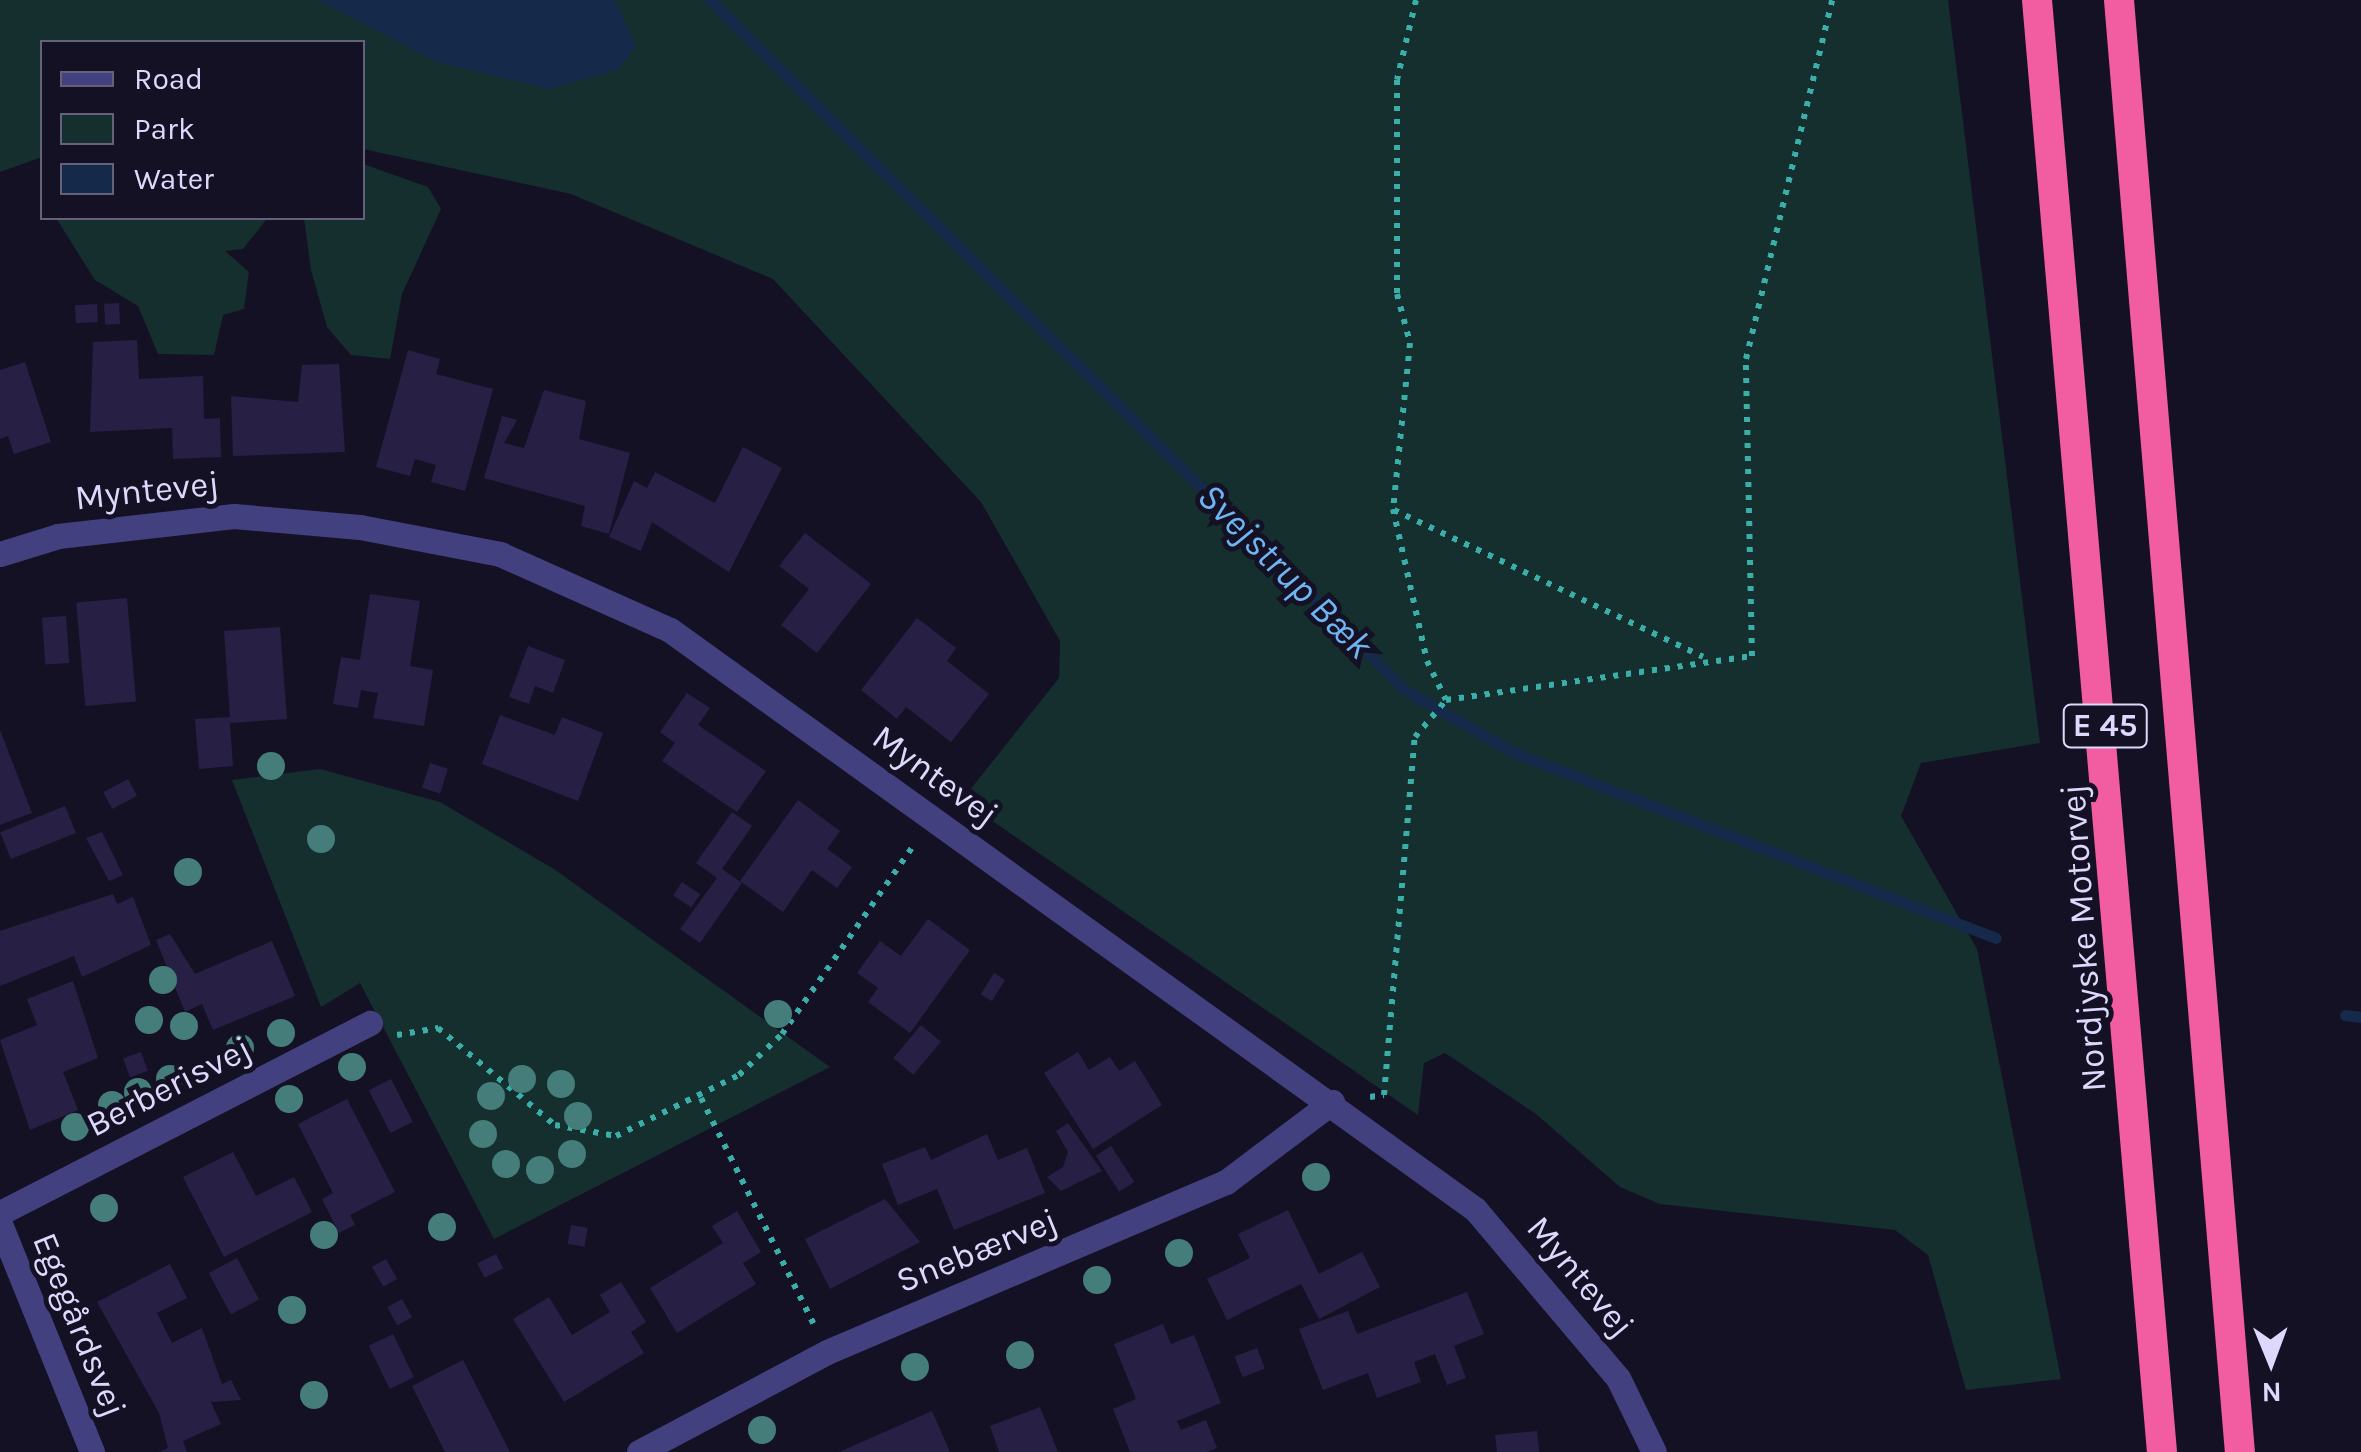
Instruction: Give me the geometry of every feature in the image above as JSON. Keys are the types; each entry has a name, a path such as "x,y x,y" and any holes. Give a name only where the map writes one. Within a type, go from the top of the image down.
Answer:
{"highway":[{"name":"Nordjyske Motorvej","path":"2038,0 2162,1452"},
{"name":"E 45","path":"2119,0 2240,1452"}],"street":[{"name":"Myntevej","path":"0,554 58,536 234,516 500,554 670,630 1332,1102 1474,1209 1520,1255 1618,1378 1654,1452"},
{"name":"Berberisvej","path":"0,1213 370,1023"},
{"name":"Snebærvej","path":"639,1452 827,1352 1226,1182 1332,1102"},
{"name":"Egegårdsvej","path":"0,1224 92,1452"}],"path":[{"path":"1416,0 1397,80 1397,294 1410,343 1392,509 1427,661 1446,700"},
{"path":"1332,1102 1384,1095 1415,737 1446,700 1648,676 1704,658 1752,656 1746,359 1832,0"},
{"path":"1392,509 1704,658"},
{"path":"370,1023 386,1041 445,1032 574,1133 616,1136 702,1098 782,1034 933,818"},
{"path":"702,1098 827,1352"}],"green space":[{"path":"0,0 1948,0 2040,743 1921,763 1901,816 1977,949 2061,1379 1966,1390 1928,1255 1895,1230 1660,1204 1620,1187 1536,1114 1445,1053 1424,1063 1418,1115 962,800 1059,678 1060,641 981,502 773,279 571,194 365,149 365,40 40,40 40,158 0,172"},
{"path":"365,165 428,187 441,209 402,294 390,359 351,355 327,327 311,270 304,220 365,220"},
{"path":"57,220 266,220 243,249 225,251 249,272 244,309 223,315 214,355 158,354 138,306 95,280"},
{"path":"320,769 440,802 554,869 830,1067 494,1239 360,983 321,1007 232,780"}],"water":[{"path":"318,0 615,0 636,46 618,70 549,89 437,62"}],"building":[{"path":"119,303 120,324 105,325 104,304"},
{"path":"97,304 98,322 76,323 75,305"},
{"path":"137,340 139,379 203,376 204,419 220,418 221,457 173,459 172,428 90,432 93,342"},
{"path":"408,350 440,359 436,374 493,389 465,491 431,482 436,465 415,459 410,476 376,467"},
{"path":"25,362 51,442 14,454 8,436 0,439 0,370"},
{"path":"339,364 345,452 233,456 231,396 298,402 302,365"},
{"path":"544,390 586,401 579,439 630,453 609,534 581,526 585,506 484,478 502,416 517,420 504,443 524,448"},
{"path":"743,447 782,468 729,572 652,522 641,551 609,537 634,481 647,488 655,472 715,503"},
{"path":"805,533 871,584 817,653 781,625 809,589 779,566"},
{"path":"370,594 420,601 410,666 433,670 424,726 373,718 378,693 361,690 358,708 333,704 341,657 360,660"},
{"path":"127,598 136,702 85,706 76,602"},
{"path":"66,616 69,663 45,665 42,618"},
{"path":"917,618 956,648 947,661 989,694 951,742 906,707 897,719 861,690"},
{"path":"280,627 287,719 230,723 233,766 199,769 195,719 230,717 224,631"},
{"path":"528,646 565,660 553,693 535,686 529,704 509,697"},
{"path":"687,693 710,708 698,725 766,771 737,812 662,761 675,743 660,732"},
{"path":"500,715 555,735 562,717 603,733 578,801 482,764"},
{"path":"0,730 32,813 0,825"},
{"path":"430,763 448,769 440,794 422,788"},
{"path":"128,779 137,796 112,809 103,792"},
{"path":"798,800 840,831 827,849 852,867 837,888 812,870 783,912 740,881"},
{"path":"65,806 76,833 11,859 0,832"},
{"path":"732,812 752,826 722,869 742,883 700,943 680,929 717,878 696,863"},
{"path":"102,832 123,875 109,881 86,838"},
{"path":"682,882 700,894 691,908 673,895"},
{"path":"113,894 117,904 133,897 151,945 82,977 74,956 0,986 0,931"},
{"path":"928,919 970,950 910,1033 868,1002 878,988 857,973 880,941 901,956"},
{"path":"170,934 195,974 272,941 295,996 213,1030 202,1004 185,1012 156,940"},
{"path":"994,973 1005,980 992,1001 981,994"},
{"path":"73,981 98,1058 63,1072 78,1110 30,1130 0,1040 37,1025 27,999"},
{"path":"921,1025 941,1042 913,1075 893,1058"},
{"path":"141,1052 148,1071 130,1077 123,1058"},
{"path":"1078,1052 1089,1070 1110,1057 1119,1071 1135,1061 1162,1105 1093,1149 1044,1073"},
{"path":"391,1079 413,1122 391,1133 369,1090"},
{"path":"347,1099 395,1192 350,1215 355,1225 339,1233 322,1199 333,1193 298,1124"},
{"path":"1068,1123 1102,1171 1061,1191 1047,1177 1063,1167 1068,1152 1056,1131"},
{"path":"987,1134 998,1160 1027,1148 1045,1193 954,1230 937,1189 898,1205 882,1164 925,1147 931,1160"},
{"path":"1111,1146 1134,1182 1119,1192 1096,1156"},
{"path":"233,1152 256,1196 294,1177 312,1212 224,1257 183,1177"},
{"path":"885,1199 920,1242 830,1289 805,1239"},
{"path":"1288,1210 1319,1274 1362,1252 1380,1287 1319,1319 1301,1284 1227,1320 1207,1279 1250,1258 1238,1234"},
{"path":"737,1211 761,1252 743,1263 756,1284 677,1333 650,1288 723,1243 712,1226"},
{"path":"571,1225 588,1228 584,1247 568,1244"},
{"path":"496,1254 503,1268 485,1278 477,1264"},
{"path":"237,1258 259,1299 231,1315 209,1273"},
{"path":"386,1259 397,1279 383,1287 372,1267"},
{"path":"170,1264 187,1298 157,1313 172,1343 202,1328 222,1384 231,1380 241,1400 211,1402 221,1424 183,1441 187,1452 159,1452 168,1448 159,1413 97,1302"},
{"path":"621,1282 646,1322 631,1332 644,1353 564,1402 513,1319 549,1297 572,1335 610,1312 600,1295"},
{"path":"1467,1292 1484,1334 1454,1346 1466,1378 1447,1385 1435,1354 1414,1362 1421,1382 1377,1398 1368,1373 1323,1390 1299,1329 1348,1311 1357,1334"},
{"path":"402,1299 412,1317 397,1326 387,1307"},
{"path":"1163,1324 1171,1344 1194,1335 1221,1403 1177,1421 1181,1430 1206,1420 1217,1448 1207,1452 1130,1452 1113,1409 1136,1399 1114,1344"},
{"path":"393,1334 414,1377 390,1389 369,1346"},
{"path":"1257,1348 1265,1369 1242,1377 1235,1357"},
{"path":"463,1360 510,1452 445,1452 412,1386"},
{"path":"1040,1407 1058,1452 999,1452 990,1426"},
{"path":"932,1411 950,1452 839,1452"},
{"path":"1537,1431 1539,1452 1497,1452 1495,1435"}],"waterway":[{"name":"Svejstrup Bæk","path":"710,0 1405,690 1515,753 1996,938"},
{"name":"Svejstrup Bæk","path":"2345,1015 2361,1017"}]}
